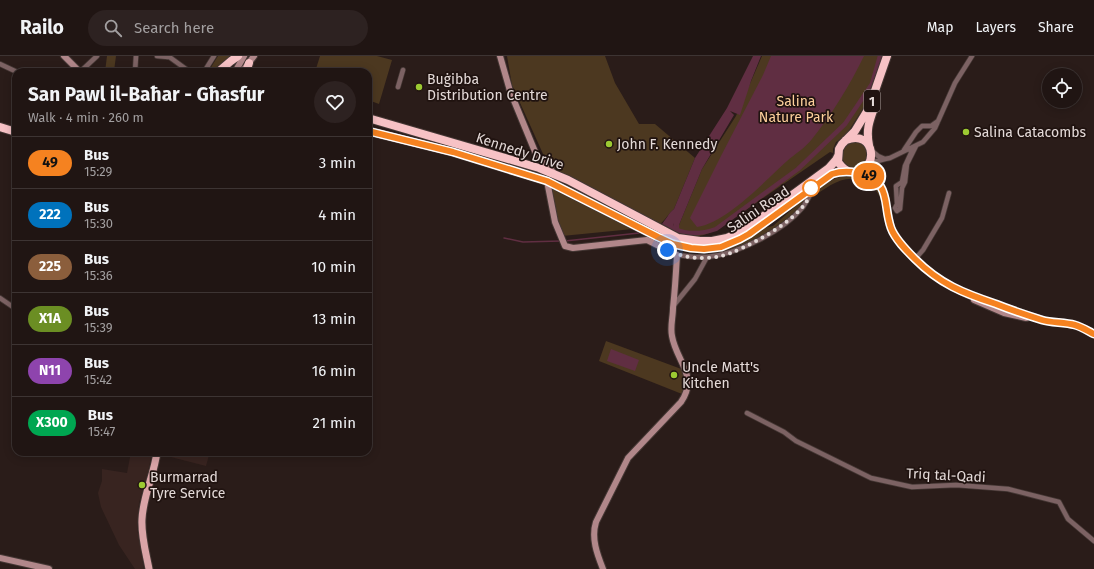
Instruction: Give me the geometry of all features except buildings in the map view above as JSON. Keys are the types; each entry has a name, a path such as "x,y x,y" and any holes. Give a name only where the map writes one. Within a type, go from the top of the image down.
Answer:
{"highway":[{"path":"223,68 238,56"},
{"name":"1","path":"838,156 839,149 855,131 869,108 887,56"},
{"name":"1","path":"853,172 864,169 869,164 871,158 867,135 868,124 892,56"},
{"path":"247,68 251,58"},
{"name":"Kennedy Drive","path":"372,119 530,165 554,174 676,241"},
{"path":"0,121 12,126"},
{"path":"0,127 12,131"},
{"name":"Kennedy Drive","path":"372,132 453,152 547,181 676,241"},
{"path":"846,140 854,138 860,139 870,148"},
{"path":"838,156 838,162 841,166 853,172"},
{"name":"Salini Road","path":"676,241 712,241 727,238 736,234 829,168 838,156"},
{"name":"Salini Road","path":"676,241 691,248 704,249 721,247 740,239 815,185 837,172 853,172"}],"main road":[{"path":"149,569 142,521 144,506 156,456"}],"street":[{"path":"64,56 76,68"},
{"path":"84,68 97,56"},
{"path":"135,68 136,56"},
{"path":"157,56 168,57 184,68"},
{"path":"206,68 214,56"},
{"path":"500,56 506,79 536,154 554,174"},
{"path":"504,56 506,79"},
{"path":"972,56 955,83 935,128 923,142 890,158 869,164 870,173 876,180 886,199 891,228 915,259 938,279 968,295 972,300 1004,313 1031,319 1074,325 1094,334"},
{"path":"240,68 251,58"},
{"path":"245,68 251,58"},
{"path":"0,64 12,70"},
{"path":"398,87 403,70"},
{"path":"904,150 922,126 931,126 938,120"},
{"path":"913,147 907,164 905,182 902,188 900,209 897,211 895,208 897,204 896,186 902,182 905,166 913,147"},
{"path":"870,148 878,156 885,159"},
{"path":"530,165 536,158 536,154"},
{"path":"853,172 868,175 876,180"},
{"path":"547,181 555,222 565,246 573,248 646,240 677,255 694,258 720,256 749,245 775,230 803,207 815,185"},
{"path":"915,259 923,250 942,218 949,193"},
{"path":"603,569 595,541 594,530 596,522 628,458 687,394 687,373 675,347 672,334 677,255"},
{"path":"674,306 707,257"},
{"path":"0,298 12,306"},
{"name":"Triq tal-Qadi","path":"747,413 784,432 796,441 871,478 912,487 956,485 1008,489 1059,502 1068,519 1094,541"},
{"path":"0,558 49,569"}],"shaded area":[{"path":"753,56 761,56 740,115 730,111 734,115 702,169 679,225 679,232 674,230 674,223 673,230 662,224 674,209 695,158 727,108"},
{"name":"Salina Nature Park","path":"771,56 864,56 853,78 827,120 810,142 787,161 757,190 732,210 708,224 697,227 690,218 763,75"},
{"path":"611,349 639,360 635,371 607,361"},
{"path":"130,456 151,456 139,503 137,528 144,569 135,569 119,545 101,507 98,493 102,481 102,469 127,473"},
{"path":"167,456 209,456 206,466"}],"green space":[{"path":"107,56 116,56 114,68 106,68"},
{"path":"218,56 234,56 219,68 210,68"},
{"path":"320,56 377,56 392,60 379,104 372,101 372,68 316,68"},
{"path":"507,56 605,56 615,83 639,124 655,124 695,158 674,209 660,224 557,170 549,164 512,85"},
{"name":"Salina Nature Park","path":"762,56 883,56 871,96 846,135 836,142 833,153 830,152 718,229 708,234 698,236 689,236 679,232 679,225 702,169 736,116"},
{"path":"855,142 864,146 868,155 864,164 855,168 846,164 842,155 846,146"},
{"path":"843,176 863,179 873,183 877,187 883,201 872,186 855,179 847,179 832,184 810,199 824,184"},
{"path":"553,189 633,229 562,236 554,213 552,201"},
{"path":"805,198 801,206 793,214 772,230 727,253 714,256 713,252 737,245 750,238 763,228 773,226"},
{"path":"606,341 684,370 686,389 682,394 599,361"}],"waterway":[{"path":"675,227 675,229 690,233 700,233 716,229 798,169 845,124 872,84 880,56"},
{"path":"565,241 639,233"},
{"path":"504,238 523,242 561,241"}],"bus line":[{"name":"49","path":"372,132 453,152 547,181 673,244 691,248 704,249 721,247 740,239 832,174 843,171 868,175 876,180 882,190 886,199 891,228 898,239 915,259 938,279 968,295 1044,320 1074,325 1094,334"}],"place":[{"name":"Buġibba Distribution Centre","path":"419,87"},
{"name":"Salina Catacombs","path":"966,132"},
{"name":"John F. Kennedy","path":"609,144"},
{"name":"Uncle Matt's Kitchen","path":"674,375"},
{"name":"Burmarrad Tyre Service","path":"142,485"}],"route":[{"path":"667,250 677,255 694,258 720,256 749,245 775,230 798,212 803,207 811,193 811,188"}]}
